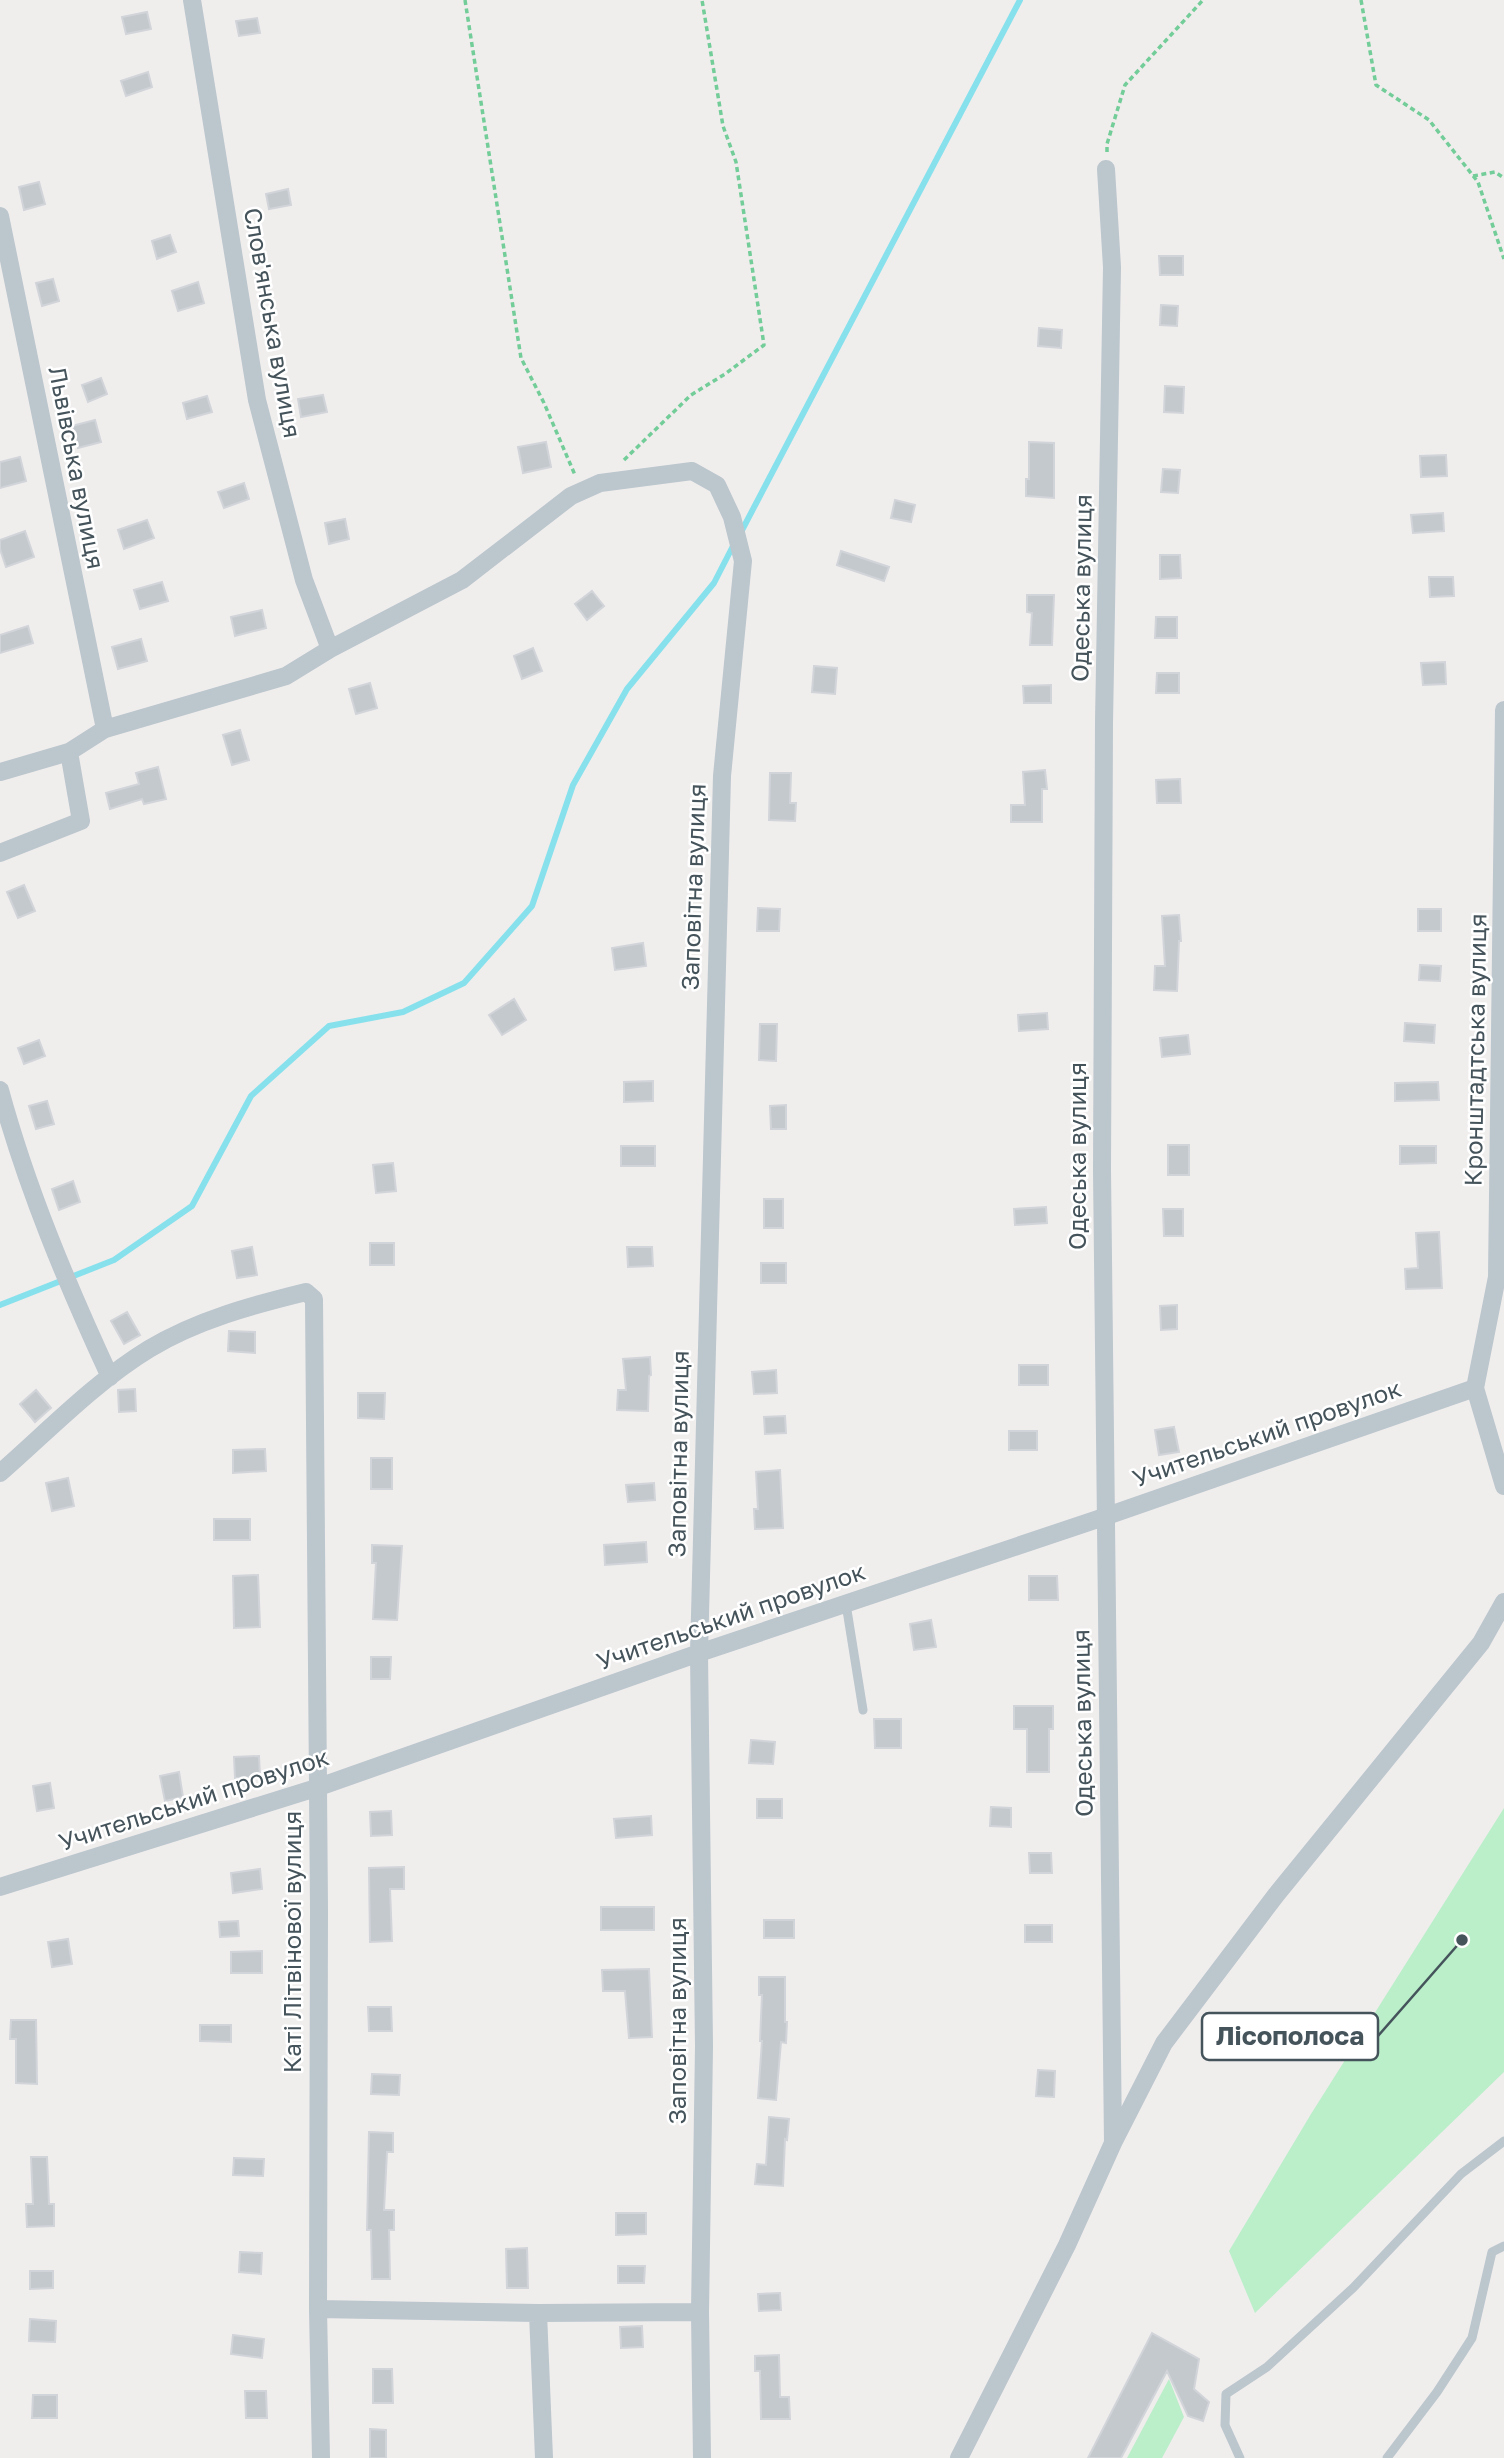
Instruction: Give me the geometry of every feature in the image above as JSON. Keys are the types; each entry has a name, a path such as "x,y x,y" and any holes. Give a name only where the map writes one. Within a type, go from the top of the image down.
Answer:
{"street":[{"name":"Слов'янська вулиця","path":"192,0 257,400 304,580 330,649"},
{"name":"Одеська вулиця","path":"1106,169 1112,267 1103,751 1102,1184 1113,2143"},
{"name":"Львівська вулиця","path":"0,216 105,729"},
{"name":"Заповітна вулиця","path":"600,483 692,471 717,485 732,517 743,561 722,776 699,1653 704,2046 700,2312 702,2458"},
{"path":"0,772 69,752 105,729 286,676 330,649 462,580 571,496 600,483"},
{"name":"Кронштадтська вулиця","path":"1475,1388 1497,1277 1504,710"},
{"path":"0,853 81,821 69,752"},
{"path":"0,1090 11,1131 52,1244 110,1377 0,1473"},
{"name":"Каті Літвінової вулиця","path":"110,1377 150,1349 192,1328 250,1306 306,1292 314,1299 319,1910 318,2309 321,2458"},
{"path":"1475,1388 1504,1486"},
{"name":"Учительський провулок","path":"0,1887 316,1788 699,1653 1104,1517 1475,1388"},
{"path":"959,2458 1067,2245 1113,2143 1164,2043 1276,1895 1481,1643 1504,1602"},
{"path":"318,2309 538,2313 700,2312"},
{"path":"538,2313 544,2458"}],"lane":[{"path":"846,1604 863,1710"},
{"path":"1240,2458 1225,2425 1226,2394 1277,2358 1353,2288 1461,2174 1504,2141"},
{"path":"1387,2458 1437,2392 1472,2339 1492,2252 1504,2246"}],"path":[{"path":"465,0 521,358 544,403 582,491"},
{"path":"600,483 691,395 764,345 736,162 723,126 702,0"},
{"path":"1106,169 1107,144 1125,85 1203,0"},
{"path":"1361,0 1377,85 1429,120 1478,182 1504,259"},
{"path":"1473,176 1495,173 1504,178"}],"green space":[{"path":"1504,1808 1504,2072 1255,2313 1229,2251 1311,2114"},
{"path":"1169,2379 1184,2417 1162,2458 1127,2458"}],"building":[{"path":"147,12 151,29 126,34 122,17"},
{"path":"257,18 260,33 239,36 236,21"},
{"path":"148,72 152,87 126,96 121,81"},
{"path":"39,182 45,204 24,210 19,187"},
{"path":"288,189 291,205 269,209 266,194"},
{"path":"170,235 176,252 157,259 152,241"},
{"path":"1159,256 1183,256 1183,275 1160,275"},
{"path":"53,279 59,301 42,306 36,283"},
{"path":"198,282 204,303 178,311 172,291"},
{"path":"1161,305 1178,306 1177,326 1160,325"},
{"path":"1039,328 1062,330 1061,348 1038,346"},
{"path":"101,378 107,394 88,402 82,385"},
{"path":"1165,386 1184,387 1183,413 1164,412"},
{"path":"323,395 327,412 301,417 298,399"},
{"path":"207,396 212,412 187,419 183,403"},
{"path":"95,420 101,442 78,448 72,426"},
{"path":"546,442 551,467 523,473 518,447"},
{"path":"1029,442 1054,443 1054,498 1026,496"},
{"path":"1446,455 1447,476 1421,477 1420,456"},
{"path":"20,457 26,481 0,488 0,462"},
{"path":"1163,469 1180,470 1178,493 1161,492"},
{"path":"244,483 249,499 224,508 218,492"},
{"path":"895,500 915,505 911,522 891,518"},
{"path":"1443,513 1444,531 1413,533 1411,515"},
{"path":"345,519 349,539 329,544 325,523"},
{"path":"147,520 154,538 124,549 118,530"},
{"path":"25,531 34,557 6,567 0,540"},
{"path":"841,551 889,567 884,581 837,565"},
{"path":"1160,555 1180,555 1181,578 1160,579"},
{"path":"1429,577 1453,577 1454,596 1430,597"},
{"path":"162,582 168,601 140,609 134,590"},
{"path":"592,591 604,606 587,620 575,604"},
{"path":"1027,595 1054,595 1052,645 1030,645 1032,613 1027,612"},
{"path":"262,610 266,628 235,636 231,617"},
{"path":"1156,617 1177,617 1177,638 1155,638"},
{"path":"28,626 33,643 0,653 0,635"},
{"path":"141,639 147,661 118,669 112,647"},
{"path":"533,648 542,671 522,679 514,656"},
{"path":"1445,662 1446,684 1423,685 1421,663"},
{"path":"814,666 837,668 835,694 812,692"},
{"path":"1157,673 1179,673 1179,693 1156,693"},
{"path":"370,683 377,708 356,714 349,689"},
{"path":"1051,685 1051,703 1024,703 1023,686"},
{"path":"240,730 249,760 232,765 223,735"},
{"path":"158,767 166,799 144,804 142,799 110,809 106,793 139,784 136,773"},
{"path":"1045,770 1047,789 1042,789 1042,822 1011,822 1011,805 1025,805 1023,772"},
{"path":"770,773 791,773 790,803 796,803 795,821 769,820"},
{"path":"1180,779 1181,803 1157,803 1156,780"},
{"path":"24,885 35,911 18,918 7,892"},
{"path":"758,908 780,909 779,931 757,931"},
{"path":"1418,909 1441,909 1441,931 1418,931"},
{"path":"1179,915 1181,941 1177,991 1154,990 1155,966 1165,966 1162,916"},
{"path":"643,943 646,966 615,970 612,948"},
{"path":"1420,965 1441,966 1440,981 1419,980"},
{"path":"514,999 526,1020 502,1035 489,1015"},
{"path":"1047,1013 1048,1029 1019,1031 1018,1015"},
{"path":"1405,1023 1435,1025 1434,1043 1404,1041"},
{"path":"760,1024 777,1024 776,1061 759,1060"},
{"path":"1188,1035 1190,1054 1162,1057 1160,1038"},
{"path":"39,1040 45,1056 24,1064 18,1048"},
{"path":"653,1081 653,1101 624,1102 624,1082"},
{"path":"1438,1082 1439,1100 1395,1101 1395,1083"},
{"path":"47,1101 54,1124 36,1129 29,1106"},
{"path":"786,1105 786,1129 771,1129 770,1106"},
{"path":"1168,1145 1189,1145 1189,1175 1168,1175"},
{"path":"621,1146 655,1146 655,1166 621,1166"},
{"path":"1400,1146 1436,1146 1436,1163 1400,1164"},
{"path":"393,1163 396,1191 376,1193 373,1165"},
{"path":"73,1181 80,1202 59,1210 52,1189"},
{"path":"764,1199 783,1199 783,1228 764,1228"},
{"path":"1046,1207 1047,1223 1015,1225 1014,1209"},
{"path":"1163,1209 1183,1209 1183,1236 1164,1236"},
{"path":"1439,1232 1442,1288 1406,1289 1405,1269 1418,1268 1416,1233"},
{"path":"370,1243 394,1243 394,1265 370,1265"},
{"path":"252,1247 257,1275 237,1278 232,1251"},
{"path":"627,1247 652,1247 653,1266 628,1267"},
{"path":"761,1263 786,1263 786,1283 761,1283"},
{"path":"1177,1305 1177,1329 1161,1330 1160,1306"},
{"path":"127,1312 140,1335 124,1344 111,1321"},
{"path":"229,1331 255,1332 255,1353 228,1351"},
{"path":"650,1357 648,1411 617,1410 618,1390 626,1390 623,1359"},
{"path":"1019,1365 1048,1365 1048,1385 1019,1385"},
{"path":"776,1370 777,1393 754,1394 752,1372"},
{"path":"135,1389 136,1411 119,1412 118,1390"},
{"path":"36,1390 51,1408 35,1422 20,1404"},
{"path":"358,1393 385,1393 384,1419 358,1418"},
{"path":"785,1416 786,1433 765,1434 764,1417"},
{"path":"1174,1427 1179,1452 1159,1455 1155,1430"},
{"path":"1009,1431 1037,1431 1037,1450 1009,1450"},
{"path":"265,1449 266,1471 233,1473 233,1450"},
{"path":"371,1458 392,1458 392,1489 371,1489"},
{"path":"780,1470 783,1528 755,1529 754,1509 758,1509 756,1472"},
{"path":"68,1478 74,1506 52,1511 46,1483"},
{"path":"654,1483 655,1500 628,1502 626,1485"},
{"path":"214,1519 250,1519 250,1540 214,1540"},
{"path":"646,1542 647,1562 605,1565 604,1545"},
{"path":"372,1545 402,1546 397,1620 373,1619 376,1563 372,1563"},
{"path":"258,1575 260,1627 234,1628 233,1576"},
{"path":"1029,1576 1057,1576 1058,1600 1029,1600"},
{"path":"931,1620 936,1647 914,1650 910,1624"},
{"path":"371,1657 391,1657 390,1679 371,1679"},
{"path":"1014,1706 1053,1706 1053,1729 1049,1729 1049,1772 1027,1772 1027,1729 1014,1729"},
{"path":"874,1719 901,1719 901,1748 875,1748"},
{"path":"751,1740 775,1742 773,1764 749,1763"},
{"path":"259,1756 260,1777 235,1778 234,1757"},
{"path":"179,1772 183,1797 165,1801 160,1776"},
{"path":"50,1783 54,1808 37,1811 33,1786"},
{"path":"757,1799 782,1799 782,1818 757,1818"},
{"path":"991,1807 1011,1808 1011,1827 990,1826"},
{"path":"391,1811 392,1835 371,1836 370,1812"},
{"path":"651,1816 652,1835 616,1838 614,1819"},
{"path":"1029,1853 1051,1853 1052,1873 1030,1873"},
{"path":"404,1867 404,1889 390,1889 392,1941 370,1942 369,1868"},
{"path":"260,1869 262,1889 233,1893 231,1873"},
{"path":"601,1907 654,1907 654,1930 601,1930"},
{"path":"764,1920 794,1920 794,1938 764,1938"},
{"path":"238,1921 239,1936 220,1937 219,1922"},
{"path":"1025,1925 1052,1925 1052,1942 1025,1942"},
{"path":"68,1939 72,1964 52,1967 48,1942"},
{"path":"262,1951 262,1973 231,1973 231,1952"},
{"path":"649,1969 652,2037 629,2038 625,1991 603,1991 602,1970"},
{"path":"759,1977 785,1977 786,2043 781,2042 776,2100 758,2098 762,2041 762,1995 759,1995"},
{"path":"368,2007 391,2007 392,2031 369,2031"},
{"path":"11,2020 36,2020 37,2084 16,2083 16,2039 10,2039"},
{"path":"200,2025 231,2025 231,2042 200,2041"},
{"path":"1038,2070 1055,2071 1054,2097 1036,2096"},
{"path":"372,2074 400,2075 399,2095 371,2094"},
{"path":"769,2117 789,2119 787,2140 785,2139 783,2186 755,2184 757,2164 766,2165"},
{"path":"369,2132 393,2133 393,2152 387,2152 384,2210 394,2210 394,2230 389,2230 390,2279 372,2279 371,2230 367,2230"},
{"path":"31,2157 47,2157 49,2204 54,2204 54,2226 27,2227 26,2204 33,2204"},
{"path":"234,2158 264,2159 263,2176 233,2175"},
{"path":"616,2213 646,2213 646,2234 616,2235"},
{"path":"527,2248 528,2288 507,2288 506,2249"},
{"path":"240,2252 262,2253 261,2274 239,2272"},
{"path":"618,2266 645,2266 644,2283 618,2283"},
{"path":"30,2271 53,2271 53,2288 30,2289"},
{"path":"780,2293 781,2310 759,2311 758,2294"},
{"path":"30,2319 56,2321 55,2342 29,2341"},
{"path":"642,2326 643,2347 621,2348 620,2327"},
{"path":"1152,2333 1199,2359 1194,2389 1209,2402 1203,2421 1188,2416 1167,2371 1121,2458 1088,2458"},
{"path":"233,2335 264,2339 262,2358 231,2354"},
{"path":"779,2355 780,2397 789,2397 790,2419 761,2419 760,2371 755,2371 755,2356"},
{"path":"373,2369 392,2369 393,2403 373,2403"},
{"path":"245,2391 266,2391 267,2418 246,2418"},
{"path":"33,2395 57,2395 57,2418 32,2418"},
{"path":"370,2429 386,2430 386,2458 370,2458"}],"waterway":[{"path":"740,534 1020,0"},
{"path":"0,1305 114,1260 192,1206 251,1096 329,1026 403,1012 464,983 532,906 573,785 627,689 714,583 734,544"}],"place":[{"name":"Лісополоса","path":"1462,1940"}]}
